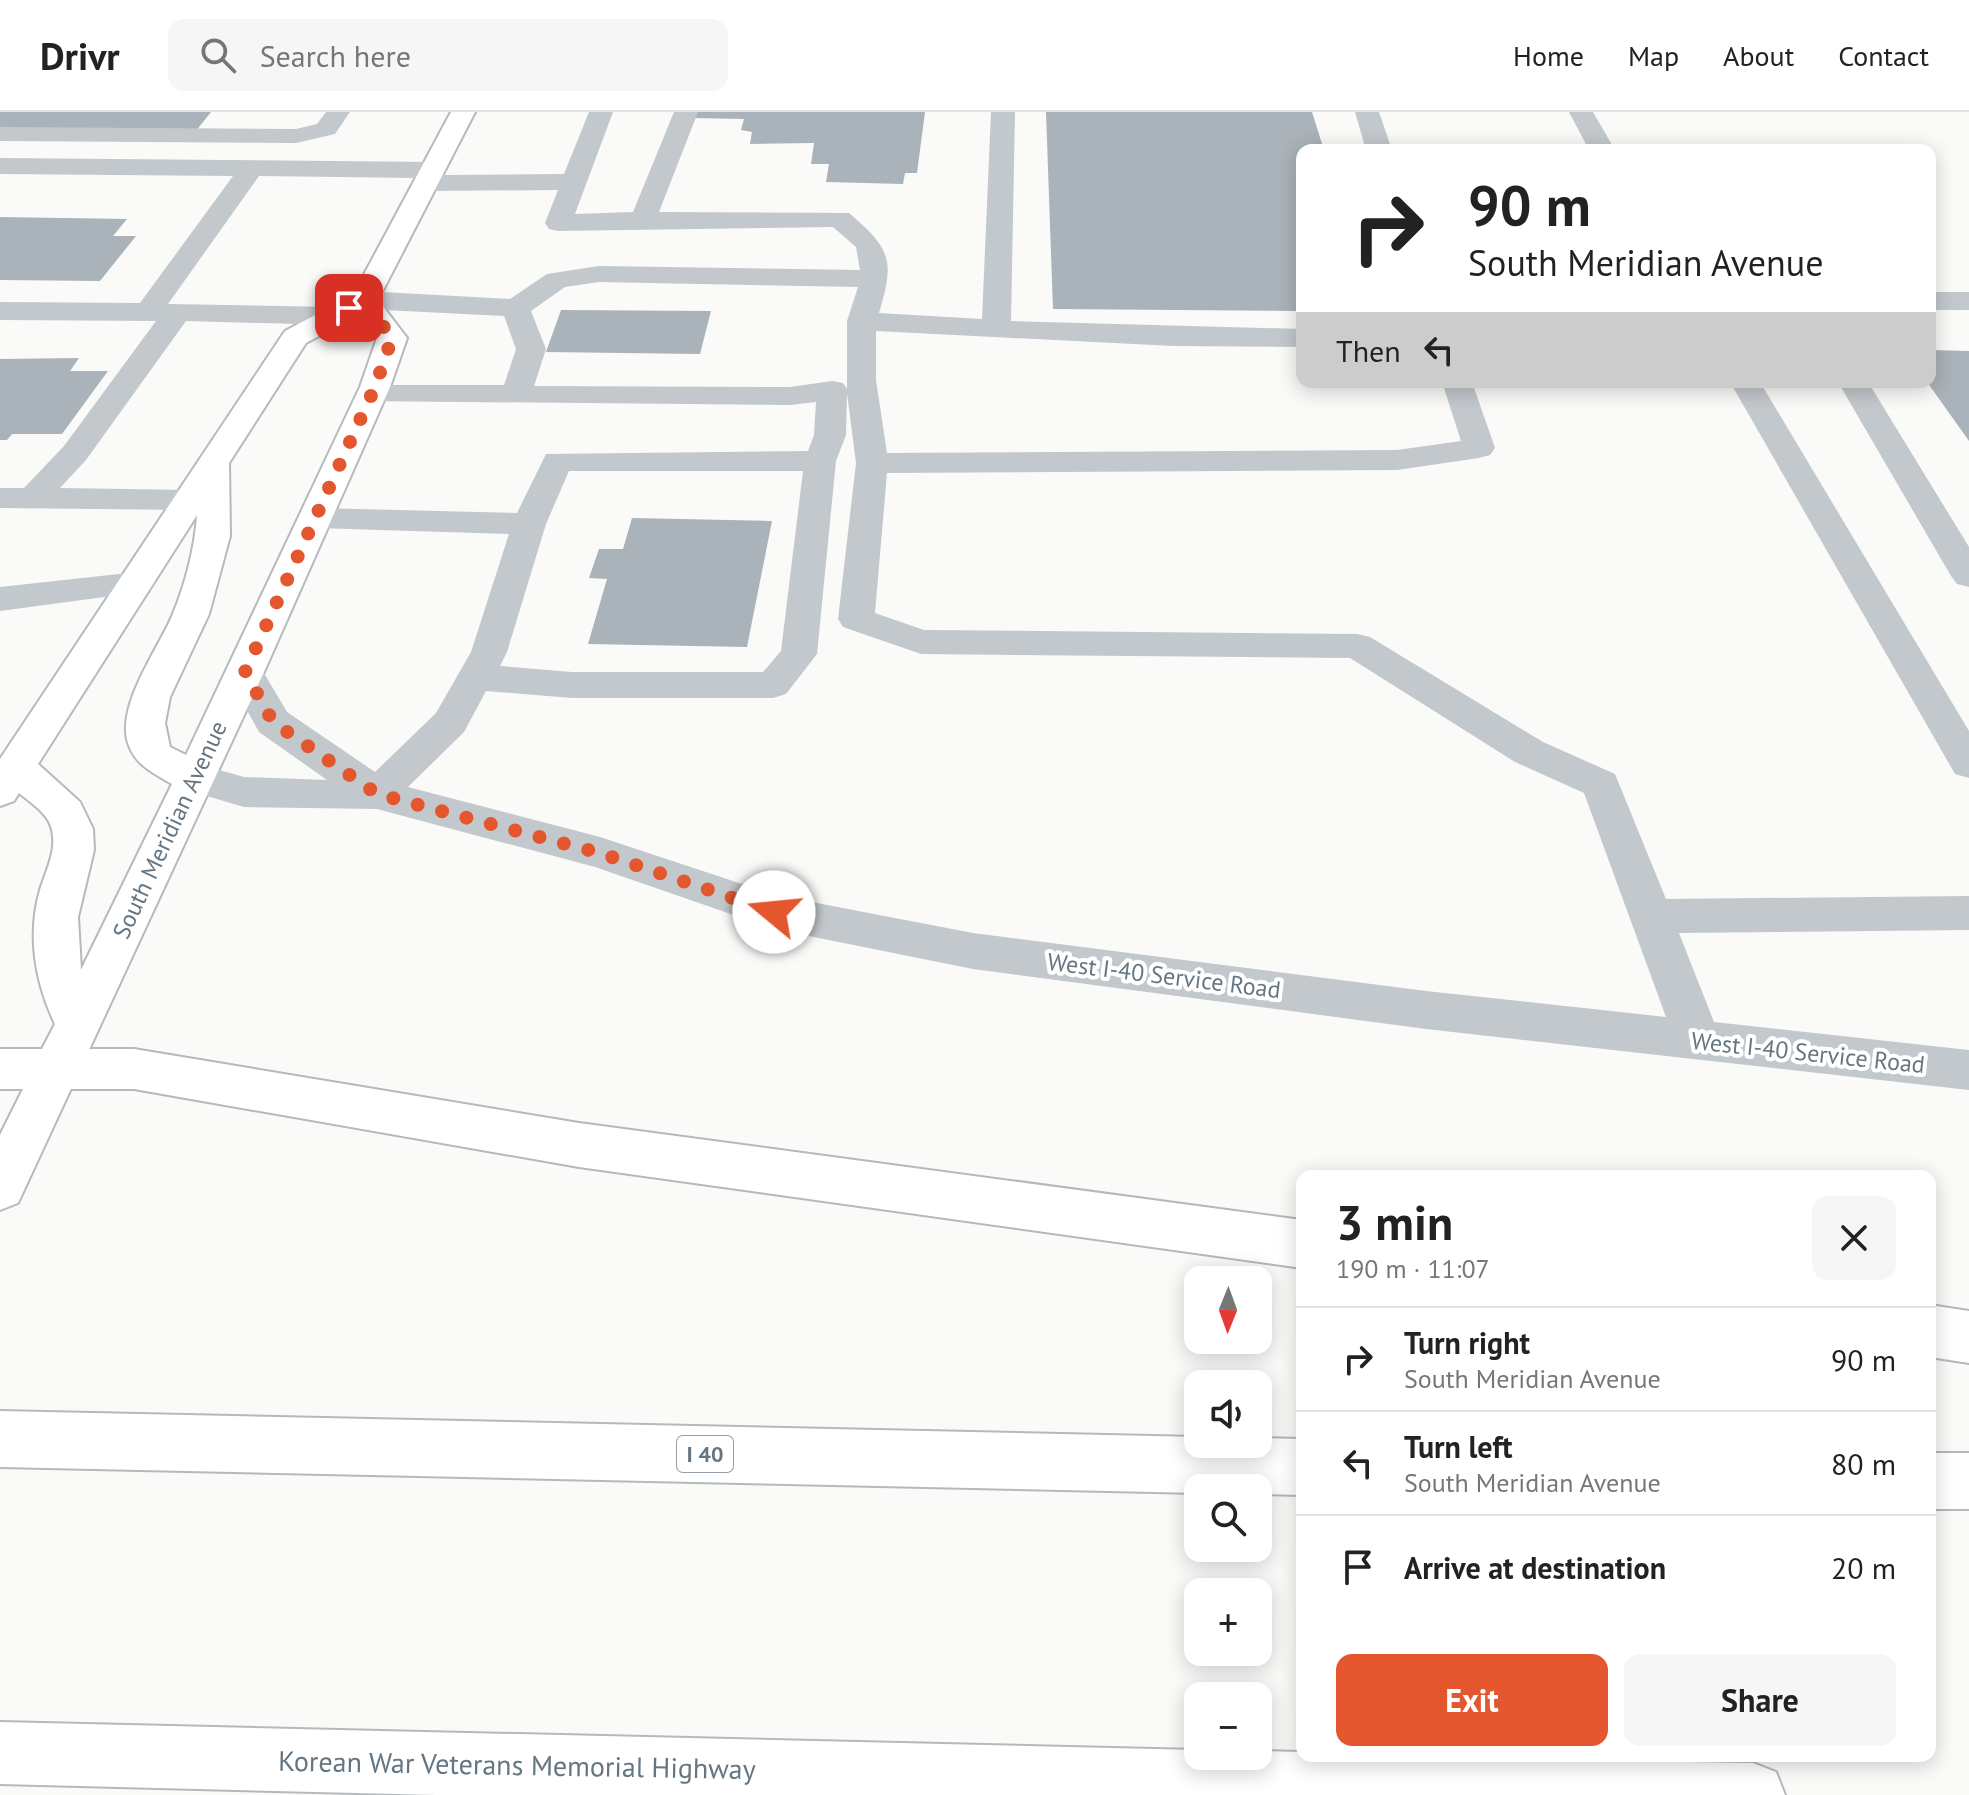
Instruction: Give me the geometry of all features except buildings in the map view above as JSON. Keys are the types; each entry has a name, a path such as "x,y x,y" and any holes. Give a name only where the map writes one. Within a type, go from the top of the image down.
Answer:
{"main road":[{"path":"78,1025 62,994 56,963 59,899 77,851 68,816 5,774 215,466 295,337 364,300 463,112"},
{"name":"South Meridian Avenue","path":"0,1187 245,672 372,394 392,338 364,300"},
{"path":"194,778 156,757 147,742 146,723 151,697 191,614 213,536 215,466"},
{"path":"0,1069 134,1069 579,1145 1296,1243"},
{"path":"1936,1332 1969,1337"},
{"name":"I 40","path":"0,1439 1296,1467"},
{"path":"1936,1481 1969,1481"},
{"name":"Korean War Veterans Memorial Highway","path":"0,1753 1753,1795"}],"street":[{"path":"0,134 296,136 326,129 338,112"},
{"path":"475,677 572,685 773,685 799,654 820,461 846,385 875,279 869,244 840,219 558,223 601,112"},
{"path":"643,220 686,112"},
{"path":"996,329 1003,112"},
{"path":"1367,112 1377,144"},
{"path":"1581,112 1599,144"},
{"path":"0,166 252,168 574,182"},
{"path":"16,498 75,453 252,168"},
{"path":"364,300 516,308 557,280 599,274 875,279"},
{"path":"1936,301 1969,301"},
{"path":"516,308 531,349 516,395"},
{"path":"0,311 333,316"},
{"path":"862,321 1173,337 1296,338"},
{"path":"372,394 790,396 846,385"},
{"path":"846,385 872,463 856,619 921,642 1357,646 1529,752 1601,784 1698,1041"},
{"path":"872,463 1397,460 1479,448 1459,388"},
{"path":"1749,388 1969,764"},
{"path":"1857,388 1969,576"},
{"path":"377,794 450,722 489,652 529,524 557,461 820,461"},
{"path":"16,498 192,500"},
{"path":"316,518 529,524"},
{"path":"0,599 137,583"},
{"name":"West I-40 Service Road","path":"245,672 273,722 377,794"},
{"name":"West I-40 Service Road","path":"194,778 244,792 377,794 600,853 774,912 881,936 1286,992 1969,1070"},
{"path":"1651,916 1969,913"}],"route":[{"path":"349,308 364,300 392,338 375,387 245,672 273,722 377,794 600,853 774,912"}]}
